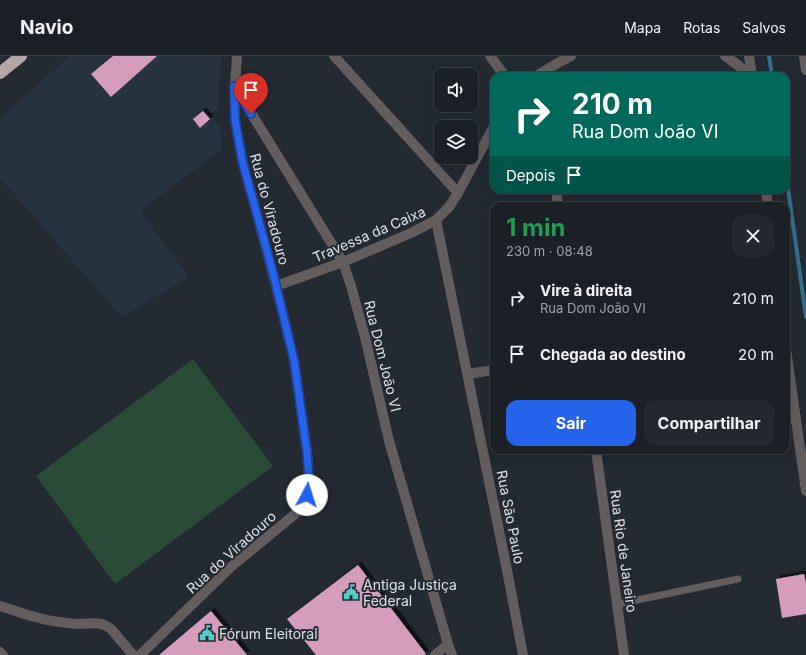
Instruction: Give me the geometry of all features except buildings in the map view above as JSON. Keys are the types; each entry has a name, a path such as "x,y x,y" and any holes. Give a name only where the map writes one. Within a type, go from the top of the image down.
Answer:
{"highway":[{"path":"0,73 21,56"}],"street":[{"name":"Rua do Viradouro","path":"140,655 232,566 294,515 307,495 309,479 307,452 294,360 276,286 243,164 235,120 234,86 237,56"},
{"path":"334,56 458,193"},
{"path":"490,56 502,72"},
{"path":"543,72 571,56"},
{"path":"725,56 734,61 745,72"},
{"path":"749,56 751,72"},
{"path":"804,56 806,70"},
{"name":"Rua Dom João VI","path":"234,86 343,262 365,337 389,441 452,655"},
{"name":"Travessa da Caixa","path":"276,286 343,262 411,233 436,220 449,207 458,193 490,133"},
{"name":"Rua São Paulo","path":"436,220 523,655"},
{"path":"468,374 490,371"},
{"path":"790,377 806,491"},
{"name":"Rua Rio de Janeiro","path":"597,454 624,655"},
{"path":"0,606 36,617 56,621 78,624 95,622 102,624 111,629 133,655"},
{"path":"435,655 448,644"},
{"path":"0,652 3,655"}],"lane":[{"path":"618,604 738,579"}],"shaded area":[{"path":"70,56 221,56 218,108 211,115 220,127 222,149 140,211 189,277 122,317 0,178 0,118"}],"green space":[{"path":"193,359 273,466 115,584 36,476"}],"waterway":[{"path":"769,56 771,72"},
{"path":"789,194 790,202"},
{"path":"790,203 806,317"}],"place":[{"name":"Antiga Justiça Federal","path":"351,592"},
{"name":"Fórum Eleitoral","path":"207,633"}],"route":[{"path":"251,114 234,86 235,120 243,164 273,273 294,360 307,452 309,479 307,495"}]}
